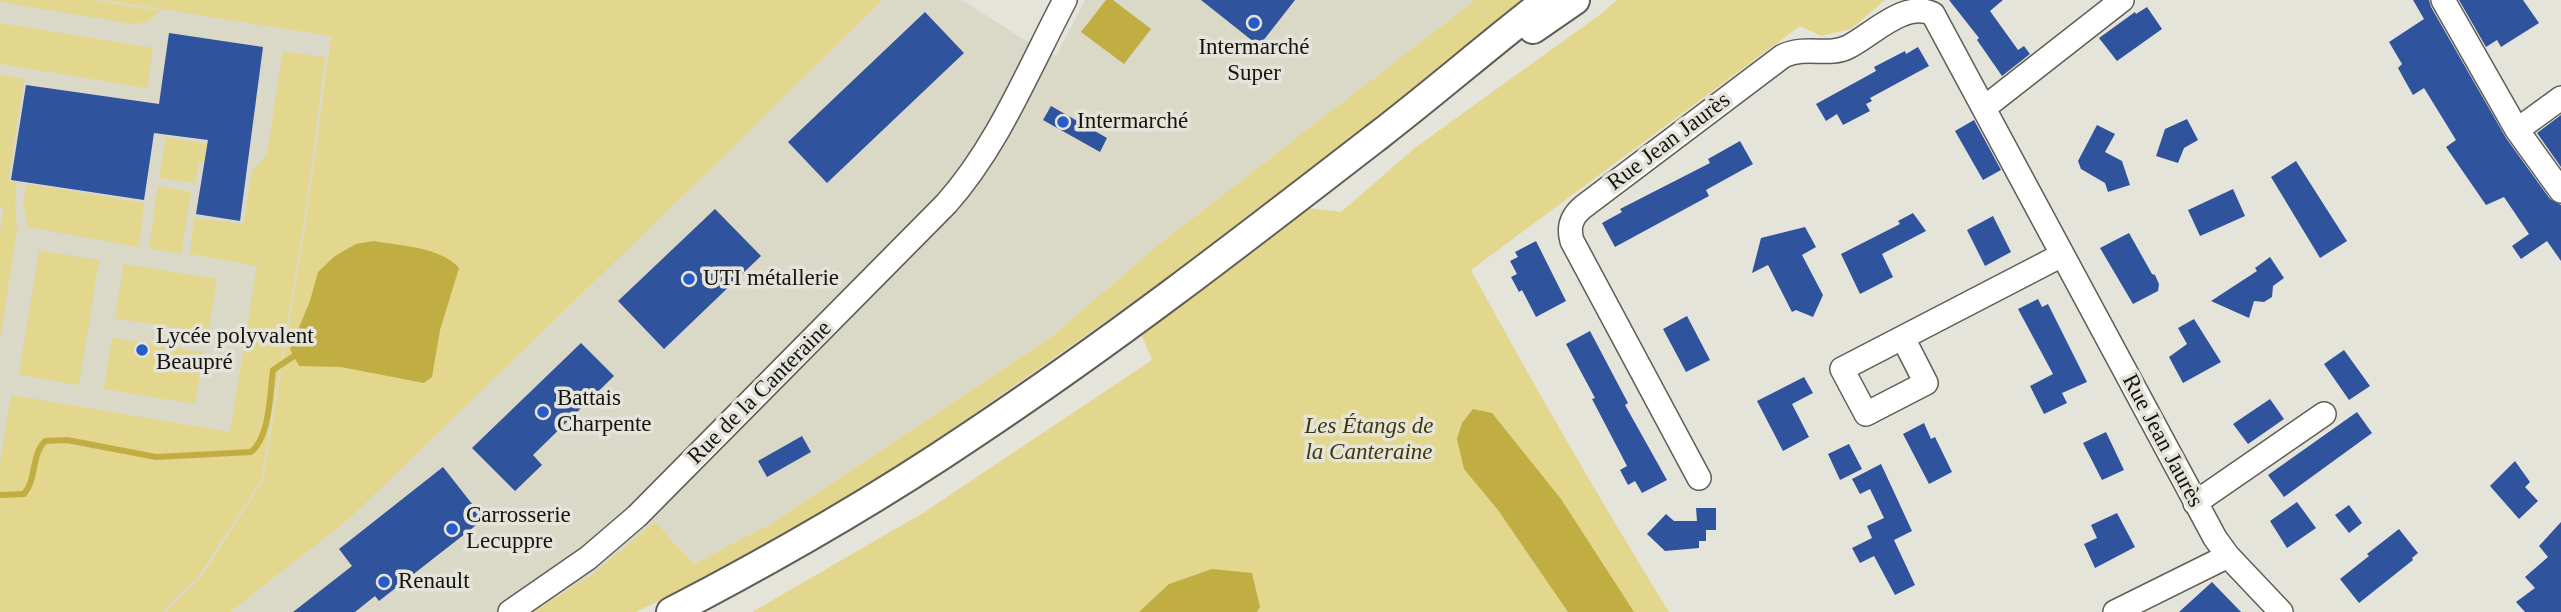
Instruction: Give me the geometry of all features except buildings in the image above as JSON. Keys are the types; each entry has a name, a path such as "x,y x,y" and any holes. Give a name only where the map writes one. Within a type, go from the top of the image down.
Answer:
{"main road":[{"path":"671,612 807,538 981,430 1100,345 1381,134 1547,0"},
{"path":"1381,134 1574,0"}],"street":[{"name":"Rue de la Canteraine","path":"510,612 588,558 637,516 946,204 974,169 1065,0"},
{"path":"1984,108 2122,0"},
{"path":"2443,0 2517,130 2561,191"},
{"name":"Rue Jean Jaurès","path":"1699,478 1572,241 1570,230 1574,216 1783,56 1806,49 1830,51 1847,47 1906,8 1921,7 1934,14 2215,538 2228,556 2281,612"},
{"path":"2517,130 2561,98"},
{"path":"1903,338 2062,255"},
{"path":"2195,503 2324,414"},
{"path":"2115,612 2228,556"}],"shaded area":[{"name":"Lycée polyvalent Beaupré","path":"0,0 104,0 331,35 306,221 263,480 200,579 165,612 0,612"},
{"path":"882,0 962,0 1020,37 1056,56 1085,0 1475,0 1162,242 1051,337 774,522 694,564 655,522 593,574 533,612 230,612 349,519"},
{"path":"1106,0 1113,0 1151,29 1124,64 1081,32"},
{"path":"374,241 431,252 451,261 459,268 440,330 432,377 424,383 341,367 299,366 290,349 310,301 318,272 335,256 356,244"},
{"path":"1473,409 1492,413 1561,499 1634,612 1568,612 1498,510 1464,469 1457,439 1462,423"},
{"path":"1212,569 1252,573 1260,607 1257,612 1139,612 1169,584"}],"green space":[{"path":"0,0 93,0 159,11 146,22 127,23"},
{"path":"104,0 882,0 349,519 230,612 165,612 200,579 263,480 306,221 331,36"},
{"path":"1475,0 1529,0 1469,50 1220,241 880,480 737,562 636,612 533,612 593,574 655,522 694,564 774,522 1051,337 1162,242"},
{"name":"Les Étangs de la Canteraine","path":"1617,0 1885,0 1851,29 1821,36 1800,26 1471,270 1568,442 1669,612 752,612 923,513 1152,360 1140,331 1300,207 1341,212 1416,147"},
{"path":"0,23 153,48 147,88 0,64"},
{"path":"283,51 325,58 304,221 261,480 198,577 162,612 0,612 0,464 11,395 230,432 257,266 190,254 194,218 244,224 252,171 267,154"},
{"path":"0,75 24,79 8,181 17,183 17,229 0,340 0,232 4,209 0,208"},
{"path":"166,137 249,151 238,167 199,162 195,183 159,178"},
{"path":"27,184 144,203 139,247 28,227 23,203"},
{"path":"158,186 191,192 181,254 149,248"},
{"path":"39,251 99,260 79,385 19,375"},
{"path":"124,264 217,279 208,333 115,318"},
{"path":"112,338 204,352 195,404 104,389"}],"waterway":[{"path":"0,495 24,494 45,441 67,440 156,457 251,452 266,426 273,370 294,356"}],"place":[{"name":"Intermarché Super","path":"1254,23"},
{"name":"Intermarché","path":"1063,122"},
{"name":"UTI métallerie","path":"689,279"},
{"name":"Lycée polyvalent Beaupré","path":"142,350"},
{"name":"Battais Charpente","path":"543,412"},
{"name":"Carrosserie Lecuppre","path":"452,529"},
{"name":"Renault","path":"384,582"}]}
